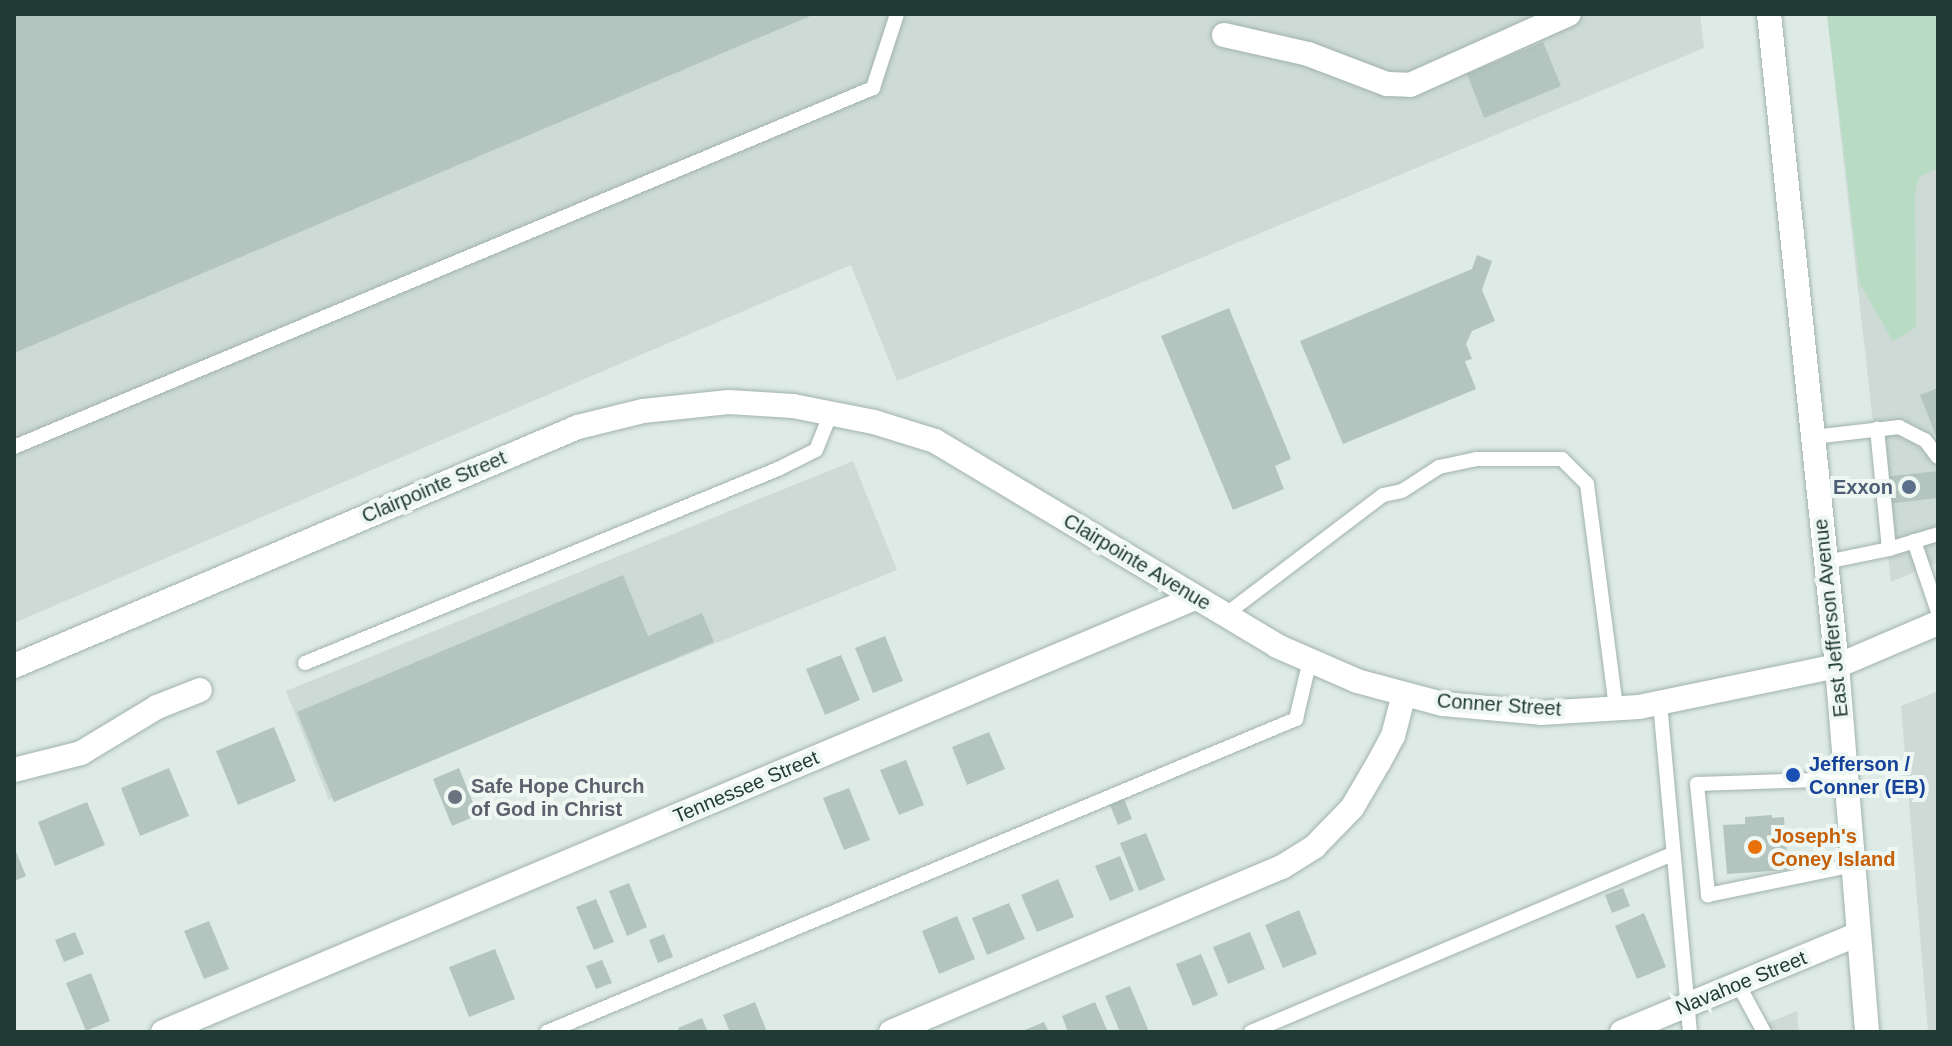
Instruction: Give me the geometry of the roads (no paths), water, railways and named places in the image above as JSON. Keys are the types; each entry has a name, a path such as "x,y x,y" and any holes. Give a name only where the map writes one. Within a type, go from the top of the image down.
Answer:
{"street":[{"path":"1224,35 1308,54 1387,84 1410,85 1569,14"},
{"name":"East Jefferson Avenue","path":"1769,14 1837,666 1867,1032"},
{"name":"Clairpointe Street","path":"14,666 578,427 643,411 729,402 793,406 874,422"},
{"name":"Clairpointe Avenue","path":"874,422 935,441 967,458 1195,598 1310,660 1357,681 1404,694"},
{"name":"Tennessee Street","path":"163,1032 1195,598"},
{"name":"Conner Street","path":"1404,694 1443,704 1541,713 1660,703 1837,666 1938,623"},
{"path":"14,770 81,753 157,707 200,690"},
{"path":"891,1032 1282,867 1315,846 1352,808 1393,736 1404,694"},
{"name":"Navahoe Street","path":"1622,1032 1859,934"}],"lane":[{"path":"14,447 873,88 897,14"},
{"path":"305,663 778,469 816,450 831,413"},
{"path":"1813,437 1899,427 1925,440 1938,457"},
{"path":"1877,429 1889,549"},
{"path":"1225,615 1383,495 1402,491 1439,467 1476,459 1562,459 1587,484 1616,708"},
{"path":"1826,562 1889,549 1938,534"},
{"path":"1914,541 1938,612"},
{"path":"547,1032 1296,719 1310,660"},
{"path":"1660,703 1690,1032"},
{"path":"1846,779 1697,784 1708,895 1854,865"},
{"path":"1251,1032 1673,854"},
{"path":"1738,984 1764,1032"}],"place":[{"name":"Exxon","path":"1909,487"},
{"name":"Jefferson / Conner (EB)","path":"1793,775"},
{"name":"Safe Hope Church of God in Christ","path":"455,797"},
{"name":"Joseph's Coney Island","path":"1755,847"}]}
